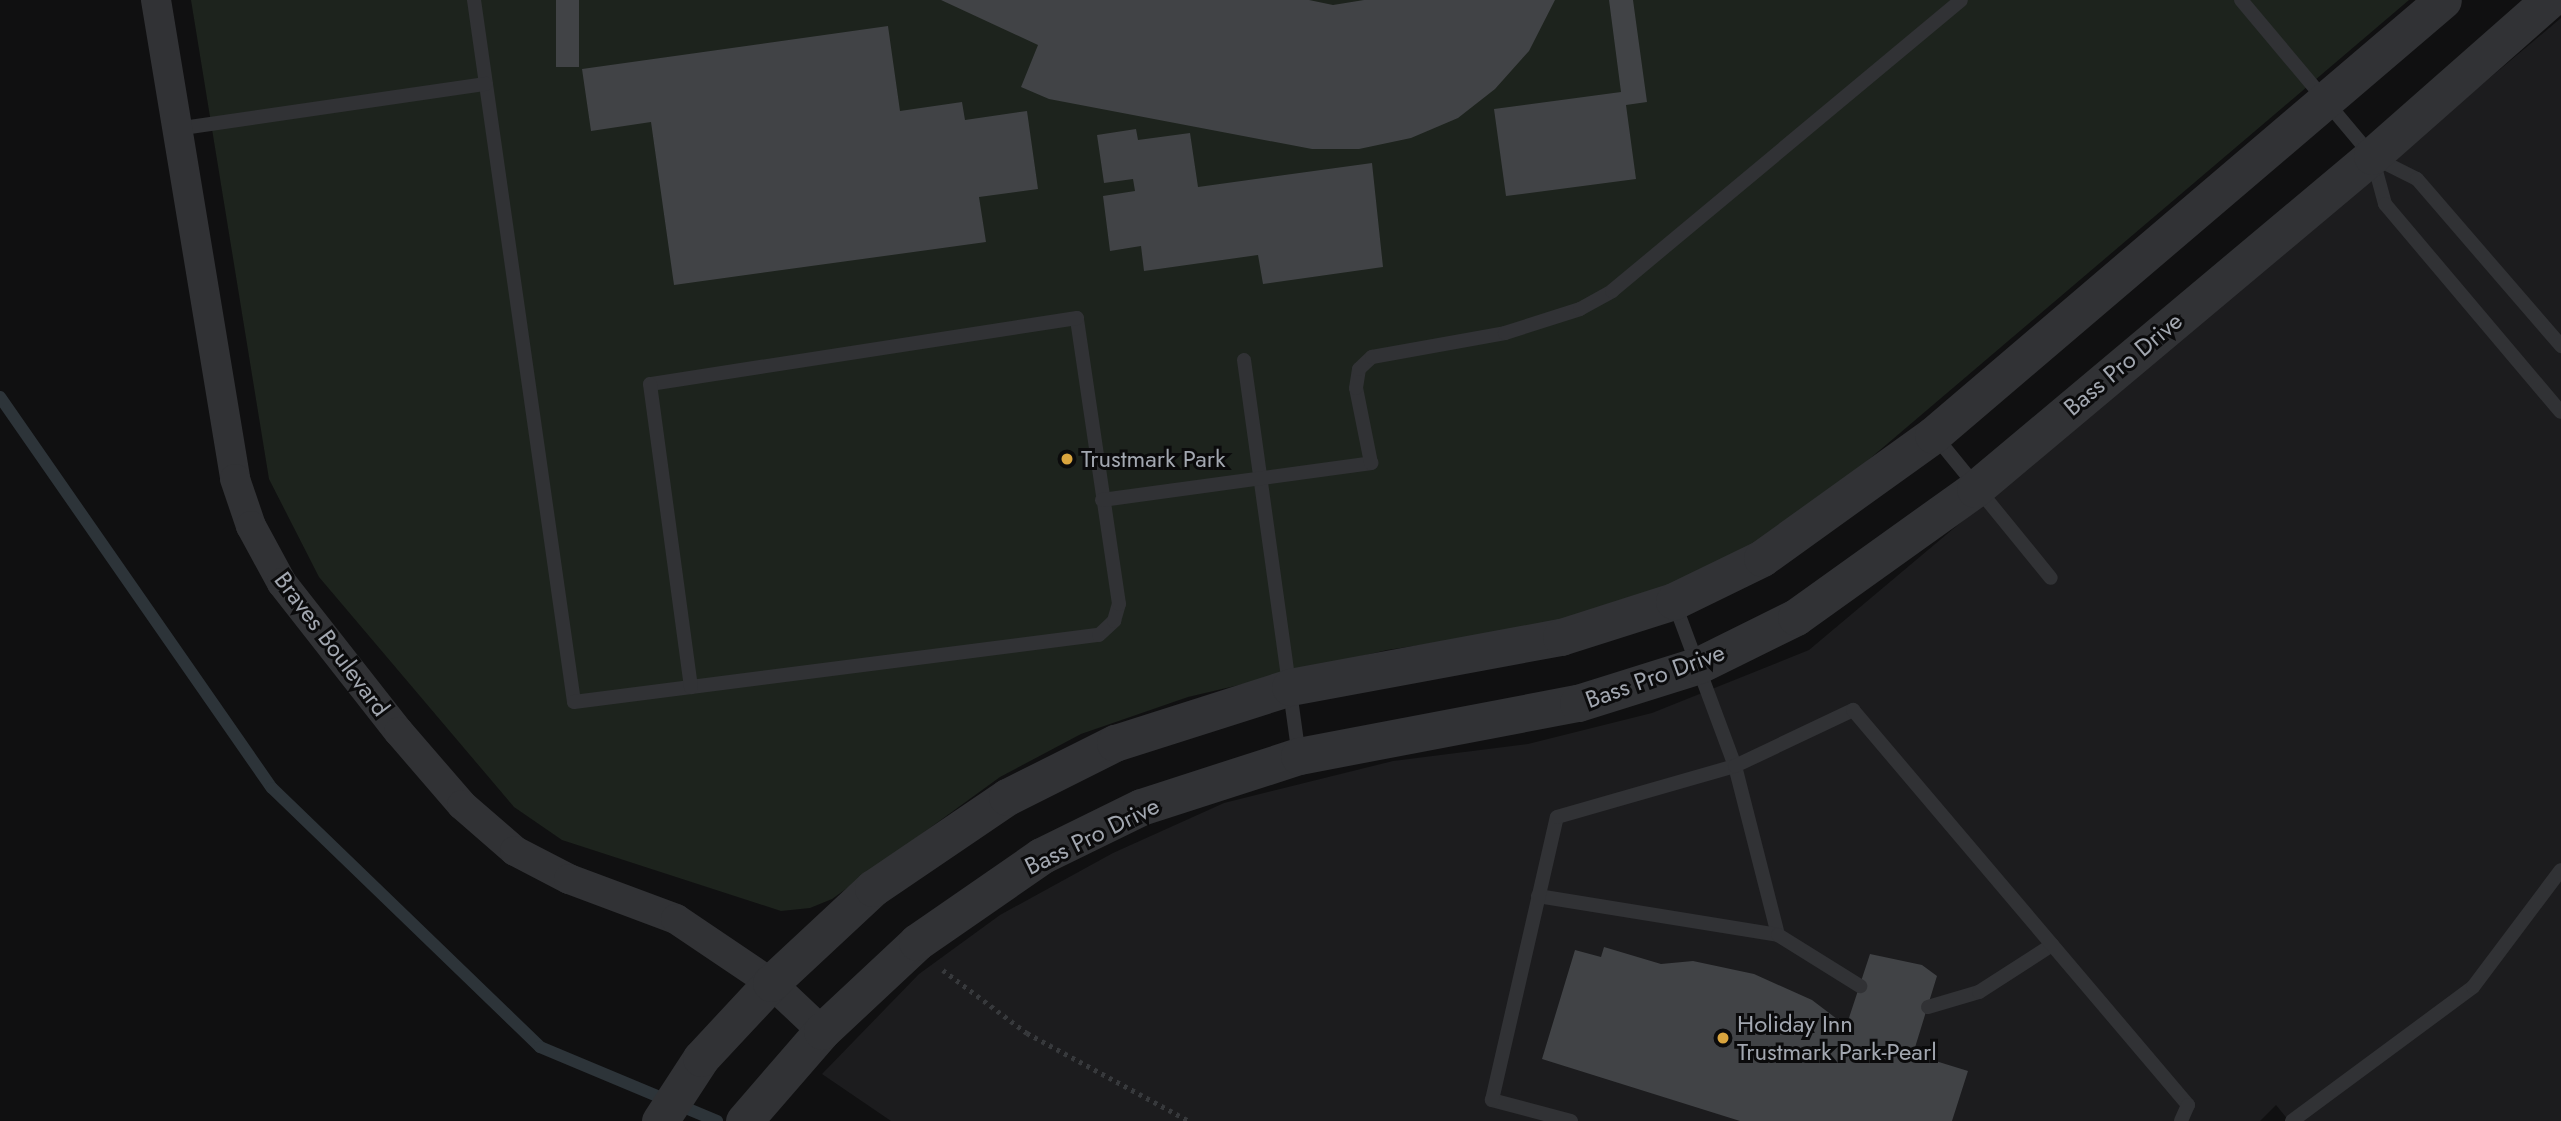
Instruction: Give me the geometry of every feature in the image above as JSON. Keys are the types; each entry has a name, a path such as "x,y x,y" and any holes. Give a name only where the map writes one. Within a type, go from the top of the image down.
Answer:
{"street":[{"name":"Braves Boulevard","path":"156,0 234,479 251,526 282,583 417,753 462,805 515,850 569,879 676,919 771,983 822,1031"},
{"path":"660,1121 701,1058 771,983 873,888 1007,797 1115,743 1290,687 1561,637 1674,601 1762,558 1933,435 2443,0"},
{"name":"Bass Pro Drive","path":"744,1121 822,1031 912,946 1041,856 1141,807 1299,756 1578,703 1699,665 1796,617 1975,489 2372,156 2549,0"}],"lane":[{"path":"474,0 574,702 1098,635 1114,621 1119,604 1077,318 650,384 691,687"},
{"path":"1102,500 1371,463 1356,388 1359,369 1372,357 1529,327 1580,309 1612,291 1961,0"},
{"path":"2241,0 2372,156 2417,179 2561,346"},
{"path":"176,129 486,84"},
{"path":"2372,156 2385,205 2561,412"},
{"path":"1244,360 1299,756"},
{"path":"1933,435 2051,578"},
{"path":"1674,601 1735,766 1778,935"},
{"path":"1571,1121 1492,1100 1557,817 1735,766 1853,710 2188,1105 2181,1121"},
{"path":"2292,1121 2473,987 2561,870"},
{"path":"1538,896 1778,935 1860,986"},
{"path":"1928,1007 1979,992 2052,944"}],"path":[{"path":"912,946 1027,1033 1189,1121"}],"shaded area":[{"name":"Trustmark Park","path":"191,0 2409,0 1833,490 1742,552 1631,602 1514,631 1387,650 1188,697 1081,734 1000,777 832,899 810,908 781,911 562,840 514,807 319,577 269,479"},
{"path":"2561,18 2561,1121 2289,1121 2276,1105 2260,1121 891,1121 822,1074 919,974 1000,915 1113,853 1224,803 1393,761 1528,744 1652,713 1809,650"}],"building":[{"path":"556,0 579,0 579,67 556,67"},
{"path":"941,0 1309,0 1333,5 1364,0 1555,0 1529,51 1495,89 1458,118 1411,138 1359,149 1312,149 1049,99 1021,87 1038,45"},
{"path":"1609,0 1633,0 1647,102 1626,105 1636,179 1506,196 1494,109 1621,92"},
{"path":"888,26 900,111 962,102 965,120 1027,111 1038,189 979,197 986,242 674,285 651,122 591,131 582,69"},
{"path":"1136,129 1138,140 1190,133 1198,187 1372,163 1383,267 1263,284 1258,255 1144,271 1141,246 1110,251 1103,196 1135,191 1133,179 1104,183 1097,135"},
{"name":"Holiday Inn Trustmark Park-Pearl","path":"1604,947 1661,964 1693,961 1754,974 1812,1000 1837,1019 1834,1029 1844,1033 1870,954 1922,965 1937,976 1913,1054 1968,1071 1952,1121 1740,1121 1542,1059 1575,950 1601,957"}],"waterway":[{"path":"0,397 272,788 540,1047 717,1121"}],"place":[{"name":"Trustmark Park","path":"1067,459"},
{"name":"Holiday Inn Trustmark Park-Pearl","path":"1723,1038"}]}
